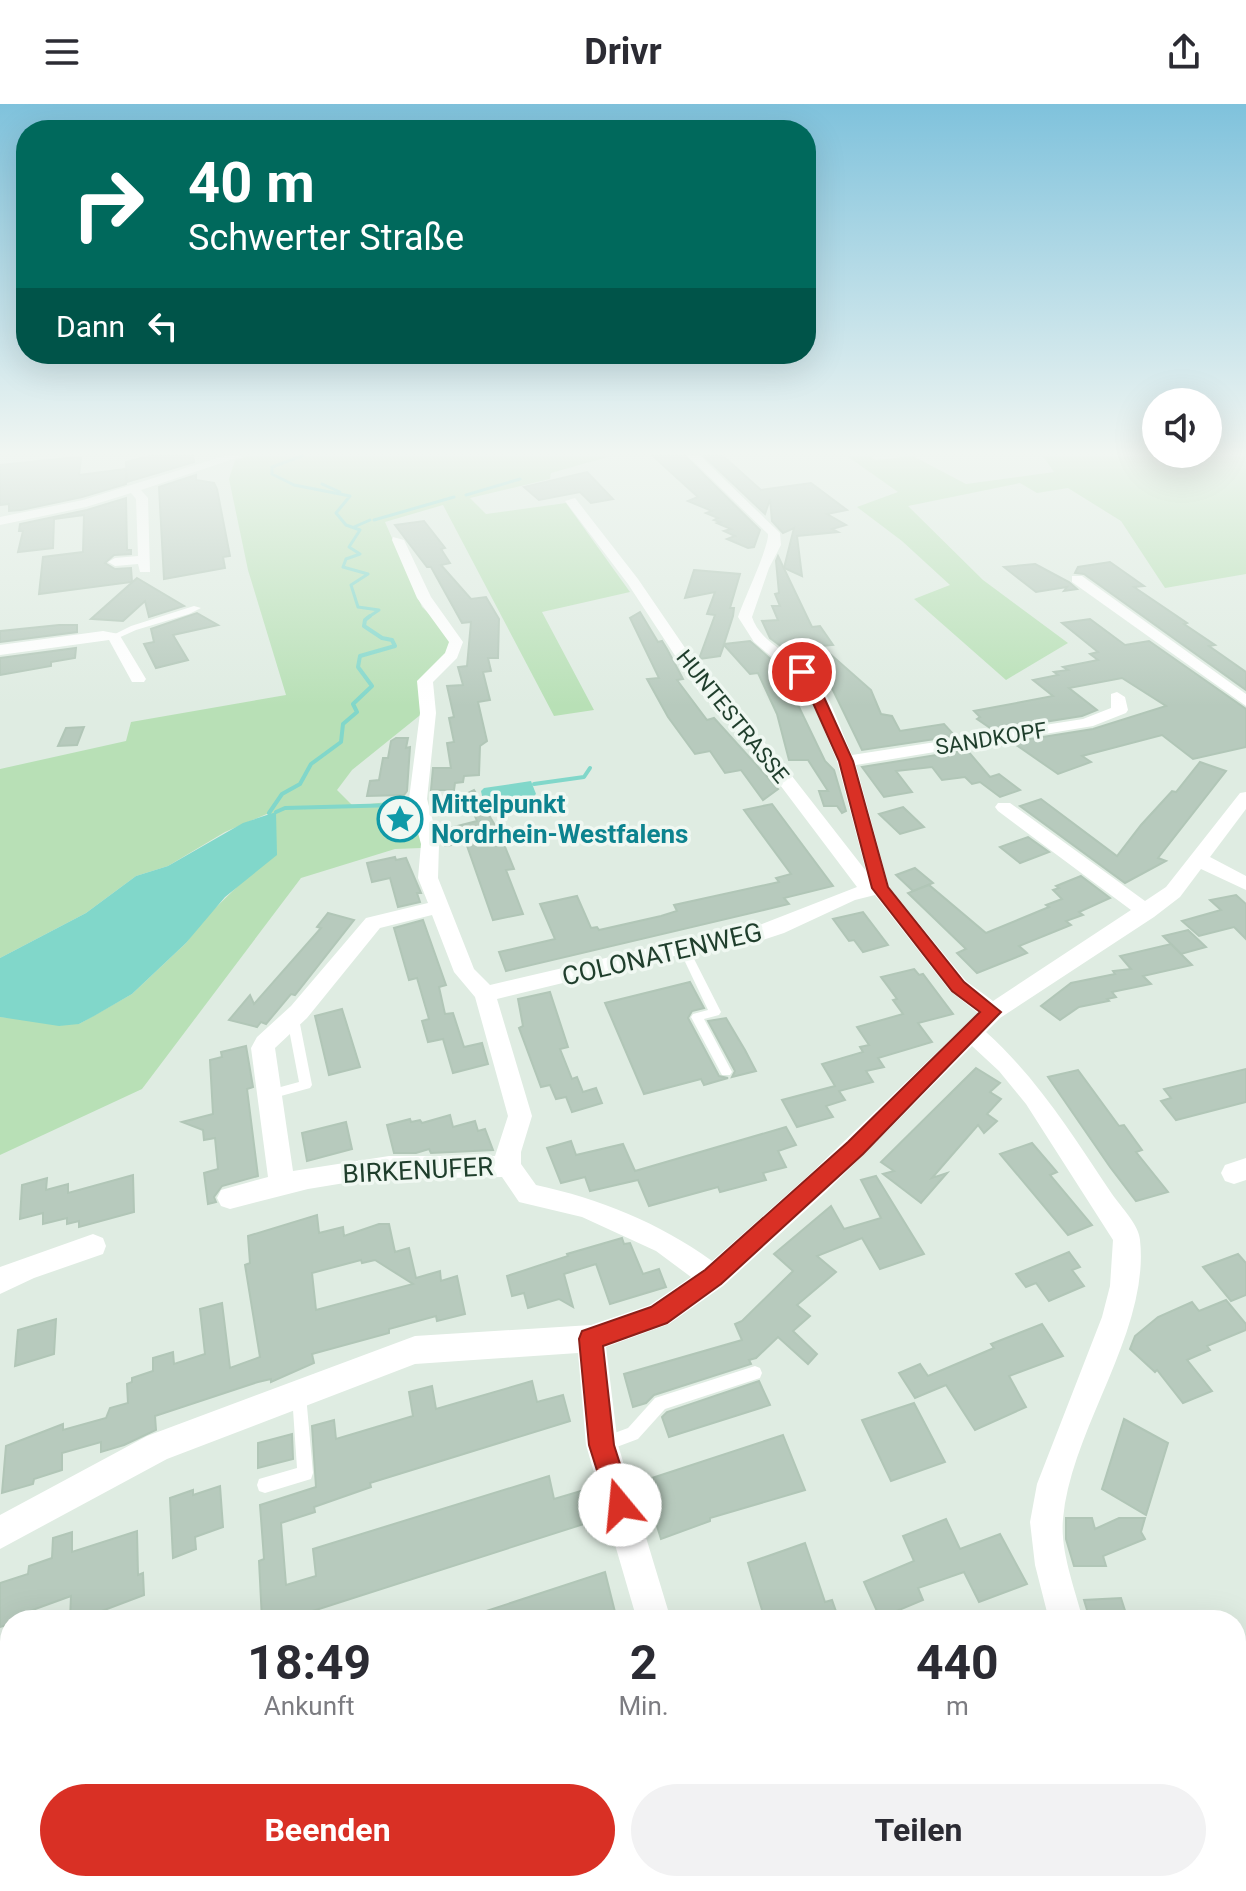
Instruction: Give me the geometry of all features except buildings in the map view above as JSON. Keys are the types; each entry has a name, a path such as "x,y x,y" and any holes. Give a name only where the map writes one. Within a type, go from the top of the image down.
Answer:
{"street":[{"path":"115,562 145,564 144,539"},
{"name":"HUNTESTRASSE","path":"600,539 703,686 768,757 958,986 992,1012"},
{"path":"775,539 775,545 762,568 745,617 747,624 759,639 802,672 812,684 846,761 875,889"},
{"path":"398,540 424,598 456,642 452,655 425,681 428,713 418,799 430,844 428,878 465,972 485,994 520,1116 508,1152 508,1166 528,1194 586,1207 666,1243 713,1277"},
{"path":"1077,579 1246,701"},
{"path":"0,650 103,635 113,637 138,679"},
{"name":"SANDKOPF","path":"846,761 1087,723 1120,710 1117,697"},
{"path":"0,1533 158,1447 415,1350 591,1339 659,1315 713,1277 856,1148 992,1012 1173,892 1246,797"},
{"path":"1004,807 1147,912"},
{"path":"1200,860 1246,884"},
{"name":"COLONATENWEG","path":"485,994 683,947 741,940 777,928 849,895 875,889"},
{"path":"282,1184 263,1048 268,1039 293,1019 373,923 439,907"},
{"path":"972,1033 1007,1065 1034,1097 1127,1238 1124,1286 1116,1317 1053,1484 1046,1522 1052,1565 1063,1610"},
{"name":"BIRKENUFER","path":"230,1198 282,1184 391,1166 473,1169 508,1166"},
{"path":"0,1281 26,1268 93,1246"},
{"path":"591,1339 602,1445 651,1610"}],"lane":[{"path":"113,637 125,630 197,608"},
{"path":"683,947 715,1012 697,1017 726,1072"},
{"path":"269,1094 306,1085 293,1019"},
{"path":"602,1445 633,1434 660,1403 755,1373"},
{"path":"265,1485 305,1473 299,1394"}],"green space":[{"path":"242,539 393,539 422,607 447,631 452,649 421,681 424,712 352,770 337,790 353,806 413,799 412,804 379,813 383,821 413,813 423,845 421,848 395,849 301,878 142,1089 0,1155 0,1017 79,1024 132,994 186,943 202,921 242,882 269,813 225,832 168,866 136,876 86,913 0,958 0,769 126,741 131,722 286,695"},
{"path":"461,539 592,539 630,592 542,612 594,710 554,716"},
{"path":"900,539 942,539 983,580 1068,643 1006,680 914,599 950,585"},
{"path":"1133,539 1246,539 1246,574 1165,588"}],"water":[{"path":"531,781 534,796 492,803 483,801 481,791 484,788"},
{"path":"276,812 277,855 225,897 186,943 132,994 79,1024 59,1026 0,1017 0,958 86,913 136,876 168,866 243,823"}],"waterway":[{"path":"354,539 349,547 360,554 346,559 343,567 368,574 351,585 358,607 379,610 370,616"},
{"path":"269,813 282,794 300,784 311,764 341,742 343,724 357,712 353,704 372,686 358,667 360,656 395,646 392,640 382,638 364,626 370,616"},
{"path":"534,784 584,777 590,768"},
{"path":"276,812 285,808 398,805"}],"place":[{"name":"Mittelpunkt Nordrhein-Westfalens","path":"400,819"}],"route":[{"path":"620,1505 602,1445 591,1339 659,1315 713,1277 856,1148 992,1012 958,986 880,888 846,761 812,684 802,672"}]}
